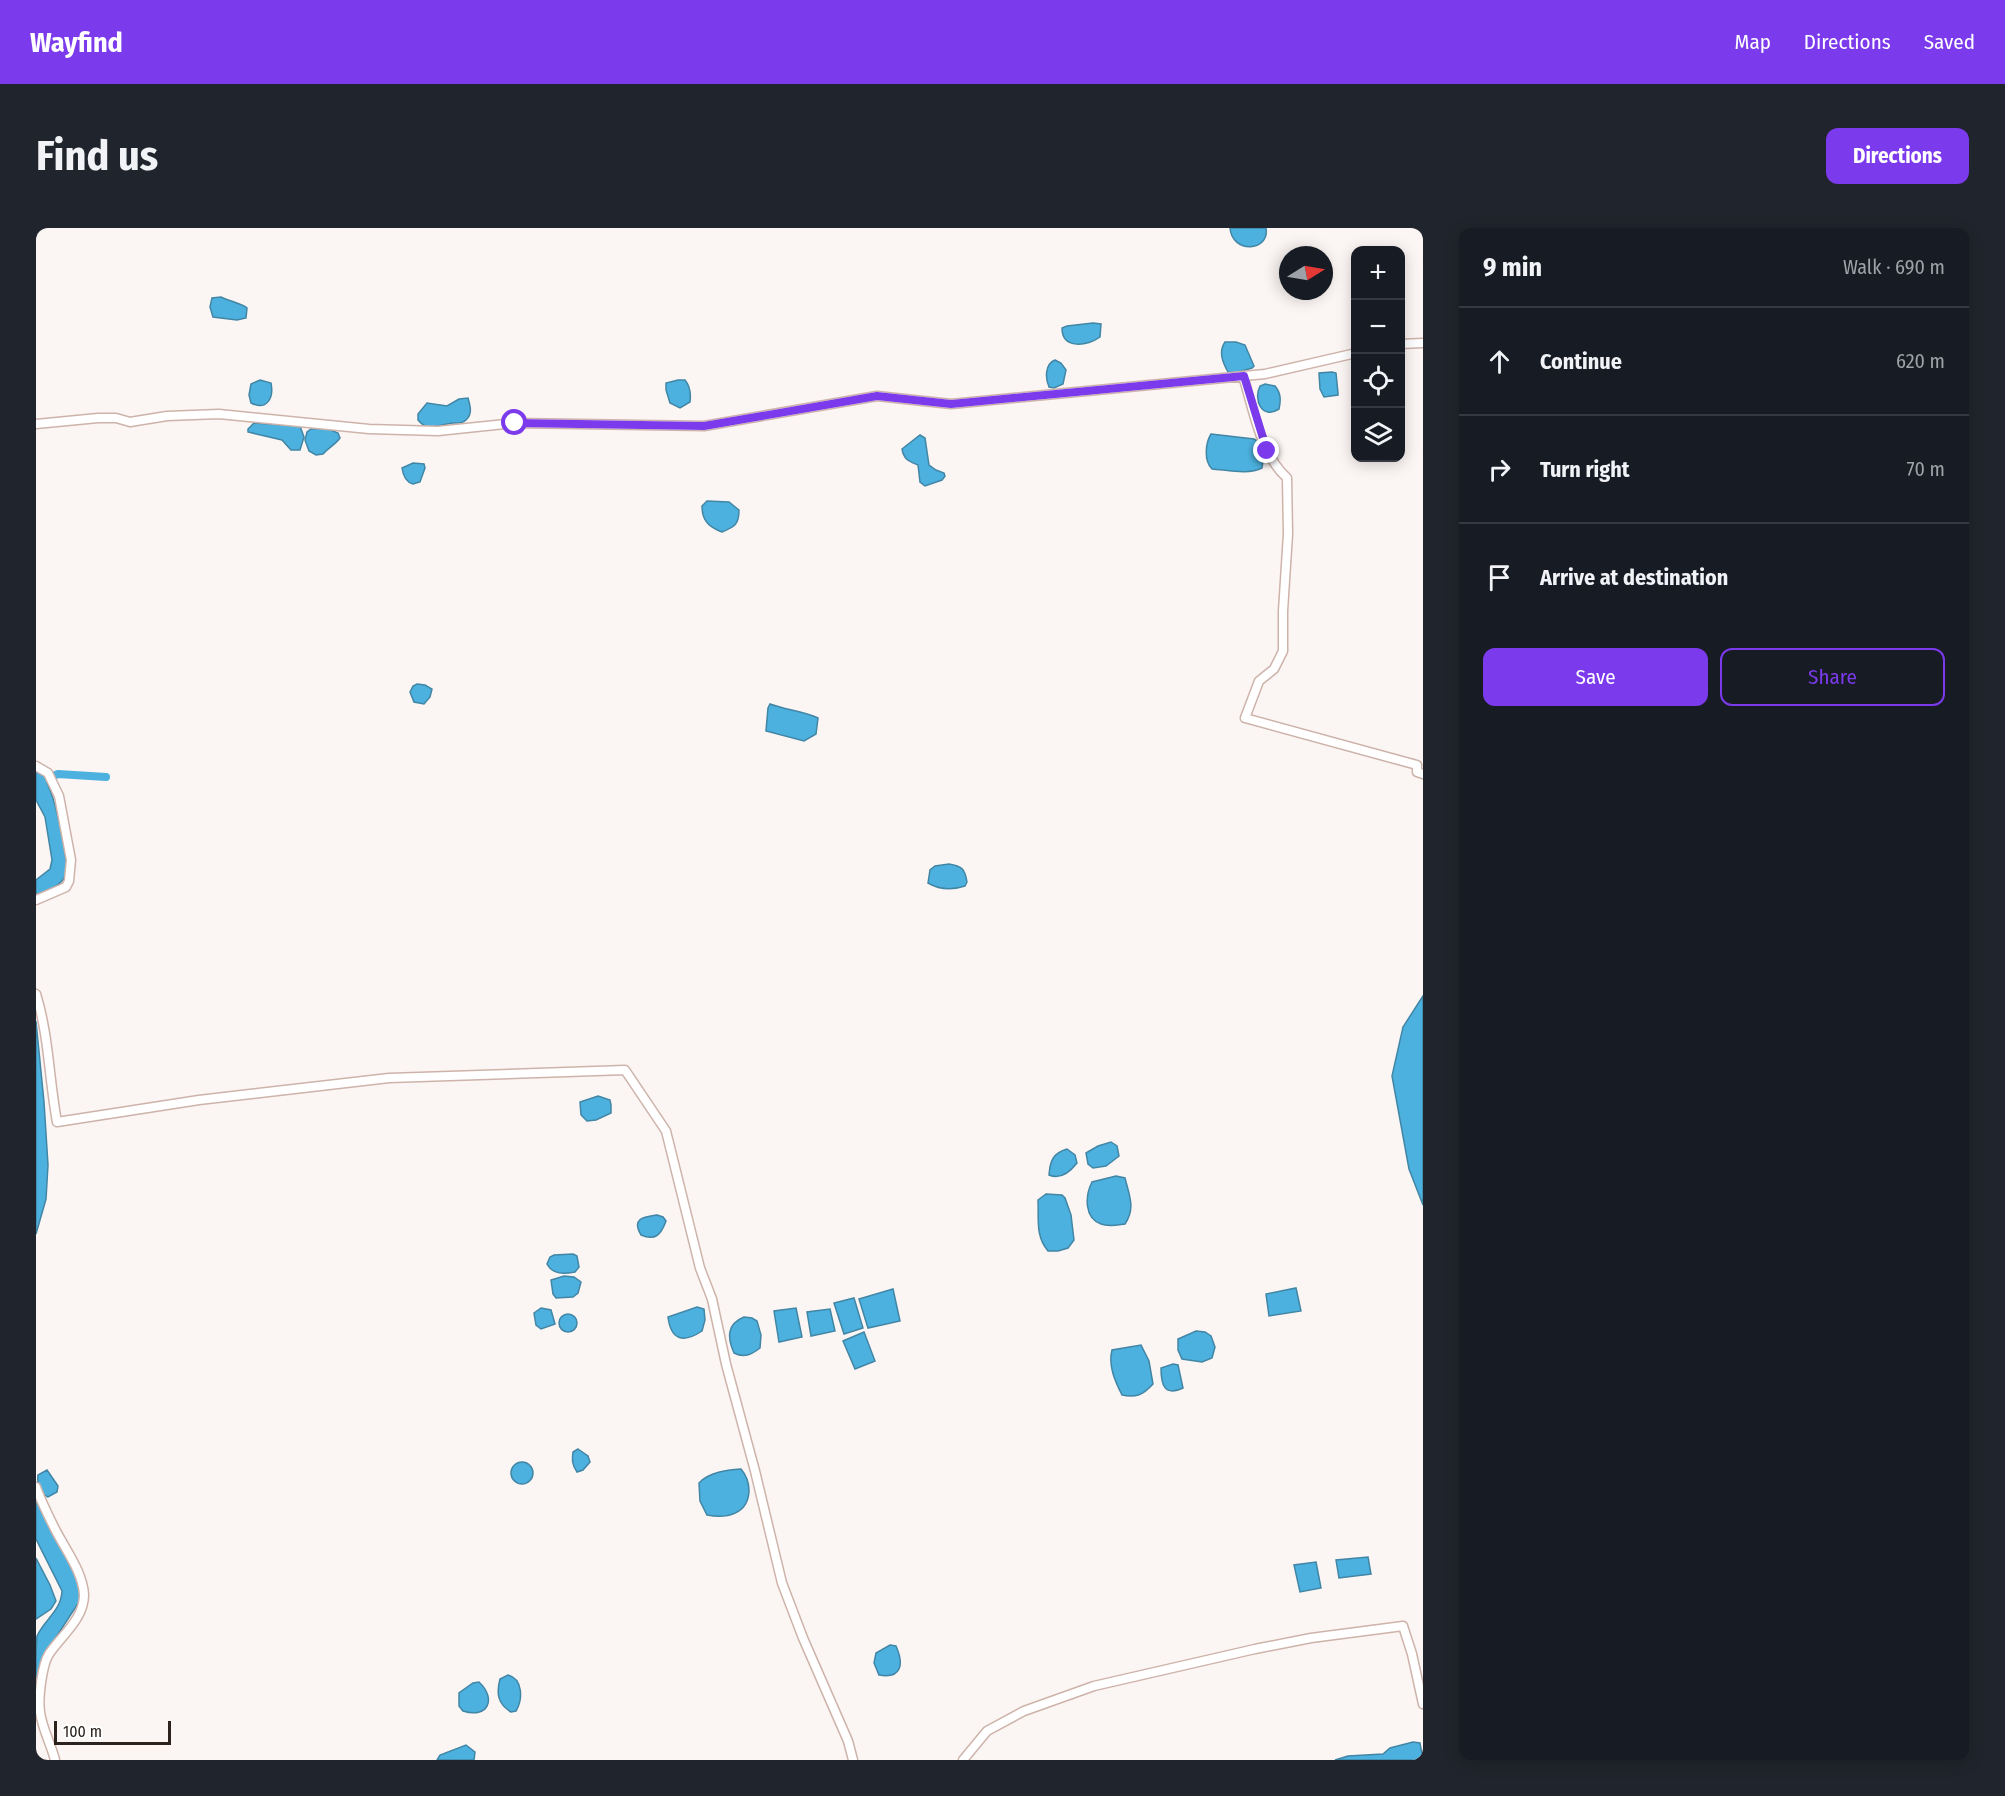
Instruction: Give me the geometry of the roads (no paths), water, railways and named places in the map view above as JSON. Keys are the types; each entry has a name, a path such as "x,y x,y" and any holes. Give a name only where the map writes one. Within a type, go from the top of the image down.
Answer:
{"street":[{"path":"1405,344 1423,343"},
{"path":"36,424 98,418 116,418 130,422 167,416 219,414 369,429 438,431 515,423 704,426 877,396 951,404 1265,374 1352,354"},
{"path":"1244,376 1267,451 1276,468 1287,478 1288,534 1283,651 1274,669 1259,681 1245,718 1417,765 1417,772 1423,774"},
{"path":"36,766 50,777 58,796 71,860 71,872 66,887 36,900"},
{"path":"36,994 43,1018 57,1122 199,1100 389,1078 625,1070 666,1131 700,1268 712,1299 726,1364 782,1583 803,1638 848,1741 853,1760"},
{"path":"36,1487 53,1526 77,1570 84,1594 78,1614 69,1630 49,1654 44,1666 40,1712 55,1760"},
{"path":"963,1760 987,1731 1024,1711 1094,1686 1311,1638 1403,1626 1423,1704"}],"water":[{"path":"1230,228 1266,228 1266,236 1257,245 1243,246 1232,236"},
{"path":"221,297 247,308 246,318 237,320 213,317 210,307 212,298"},
{"path":"1101,324 1100,337 1095,340 1076,344 1066,340 1063,335 1062,328 1067,326"},
{"path":"1225,342 1245,345 1254,366 1235,373 1228,372 1222,354"},
{"path":"1055,360 1061,363 1066,370 1063,384 1054,388 1049,387 1047,376 1049,365"},
{"path":"1319,373 1336,373 1338,395 1324,397 1320,389"},
{"path":"260,380 271,383 272,388 268,402 257,405 251,403 249,395 251,384"},
{"path":"685,380 690,393 690,402 680,408 670,403 666,390 666,383"},
{"path":"1265,384 1275,386 1279,394 1279,409 1273,412 1264,410 1258,402 1258,391 1260,386"},
{"path":"468,398 470,412 468,418 463,422 430,427 418,420 418,414 427,403 447,406 459,399"},
{"path":"254,423 300,426 304,437 300,450 291,450 282,440 248,432"},
{"path":"326,428 338,433 340,438 323,454 316,455 309,451 305,440 307,432 311,429"},
{"path":"1211,434 1254,439 1259,442 1262,468 1244,472 1212,469 1209,466 1206,452"},
{"path":"920,435 925,438 929,465 944,473 945,476 942,480 925,486 920,482 918,465 906,458 902,449"},
{"path":"413,463 424,464 425,468 420,482 413,484 406,480 402,468"},
{"path":"707,501 729,502 739,510 735,524 722,532 710,526 702,511 702,506"},
{"path":"417,684 432,689 430,697 424,704 414,702 410,692"},
{"path":"770,704 818,718 816,734 804,741 766,731"},
{"path":"36,769 42,775 53,799 67,870 60,883 36,895 36,880 50,869 52,860 45,817 36,800"},
{"path":"949,864 960,867 964,871 967,882 965,886 947,889 928,883 930,870 935,866"},
{"path":"1423,996 1423,1205 1409,1169 1392,1076 1403,1027"},
{"path":"36,1021 48,1165 46,1199 36,1234"},
{"path":"598,1096 610,1100 611,1113 596,1120 587,1121 581,1115 580,1102"},
{"path":"1111,1142 1117,1146 1119,1156 1106,1166 1093,1168 1088,1164 1086,1153"},
{"path":"1067,1149 1075,1155 1077,1163 1065,1174 1049,1175 1053,1158"},
{"path":"1116,1176 1125,1178 1131,1201 1130,1212 1125,1224 1104,1225 1091,1217 1088,1194 1092,1182"},
{"path":"1046,1194 1062,1195 1065,1198 1071,1215 1074,1240 1068,1248 1048,1251 1041,1239 1038,1227 1038,1200"},
{"path":"657,1215 666,1221 660,1233 654,1237 641,1235 637,1225 640,1219"},
{"path":"573,1254 577,1256 579,1267 575,1272 556,1272 547,1264 550,1257 554,1255"},
{"path":"564,1276 574,1277 581,1282 578,1293 573,1297 556,1298 553,1294 551,1280"},
{"path":"1296,1288 1301,1311 1269,1316 1266,1294"},
{"path":"893,1289 900,1321 868,1328 859,1299"},
{"path":"854,1298 863,1328 844,1334 834,1303"},
{"path":"697,1307 704,1309 705,1320 702,1331 690,1337 679,1338 672,1331 668,1317"},
{"path":"541,1308 551,1310 555,1324 541,1329 536,1325 534,1313"},
{"path":"796,1308 802,1337 779,1342 774,1311"},
{"path":"830,1309 835,1331 811,1336 807,1312"},
{"path":"564,1314 572,1314 577,1319 575,1330 564,1332 559,1327 559,1319"},
{"path":"744,1317 757,1321 761,1335 760,1348 750,1354 738,1355 734,1353 730,1342 730,1332 734,1323"},
{"path":"1196,1331 1205,1332 1211,1336 1215,1347 1212,1358 1202,1362 1182,1359 1178,1350 1178,1339"},
{"path":"864,1332 875,1361 855,1369 843,1341"},
{"path":"1141,1345 1149,1361 1153,1384 1139,1395 1122,1395 1112,1368 1112,1350"},
{"path":"1173,1364 1178,1365 1183,1388 1172,1391 1163,1384 1161,1368"},
{"path":"578,1449 588,1456 590,1462 583,1470 577,1472 572,1458 573,1452"},
{"path":"518,1462 526,1462 533,1469 533,1477 526,1484 518,1484 511,1477 511,1469"},
{"path":"741,1469 749,1485 745,1505 741,1510 729,1515 707,1515 700,1501 699,1483 713,1474"},
{"path":"47,1470 58,1486 57,1492 48,1497 40,1491 38,1482 38,1475"},
{"path":"36,1491 79,1581 81,1599 43,1657 36,1684 37,1636 56,1610 62,1591 36,1539"},
{"path":"1368,1557 1371,1574 1339,1578 1336,1560"},
{"path":"36,1558 56,1601 51,1609 36,1619"},
{"path":"1316,1562 1321,1588 1300,1592 1294,1565"},
{"path":"890,1645 896,1646 900,1659 899,1669 892,1675 879,1675 874,1663 876,1653"},
{"path":"508,1675 517,1681 520,1690 516,1711 511,1712 503,1706 498,1694 500,1679"},
{"path":"479,1682 488,1695 487,1706 479,1712 463,1711 459,1706 459,1693 473,1683"},
{"path":"1413,1742 1420,1743 1423,1760 1335,1760 1348,1756 1383,1754 1390,1748"},
{"path":"466,1745 475,1752 474,1760 437,1760 440,1755"}],"waterway":[{"path":"46,779 58,774 106,777"}]}
